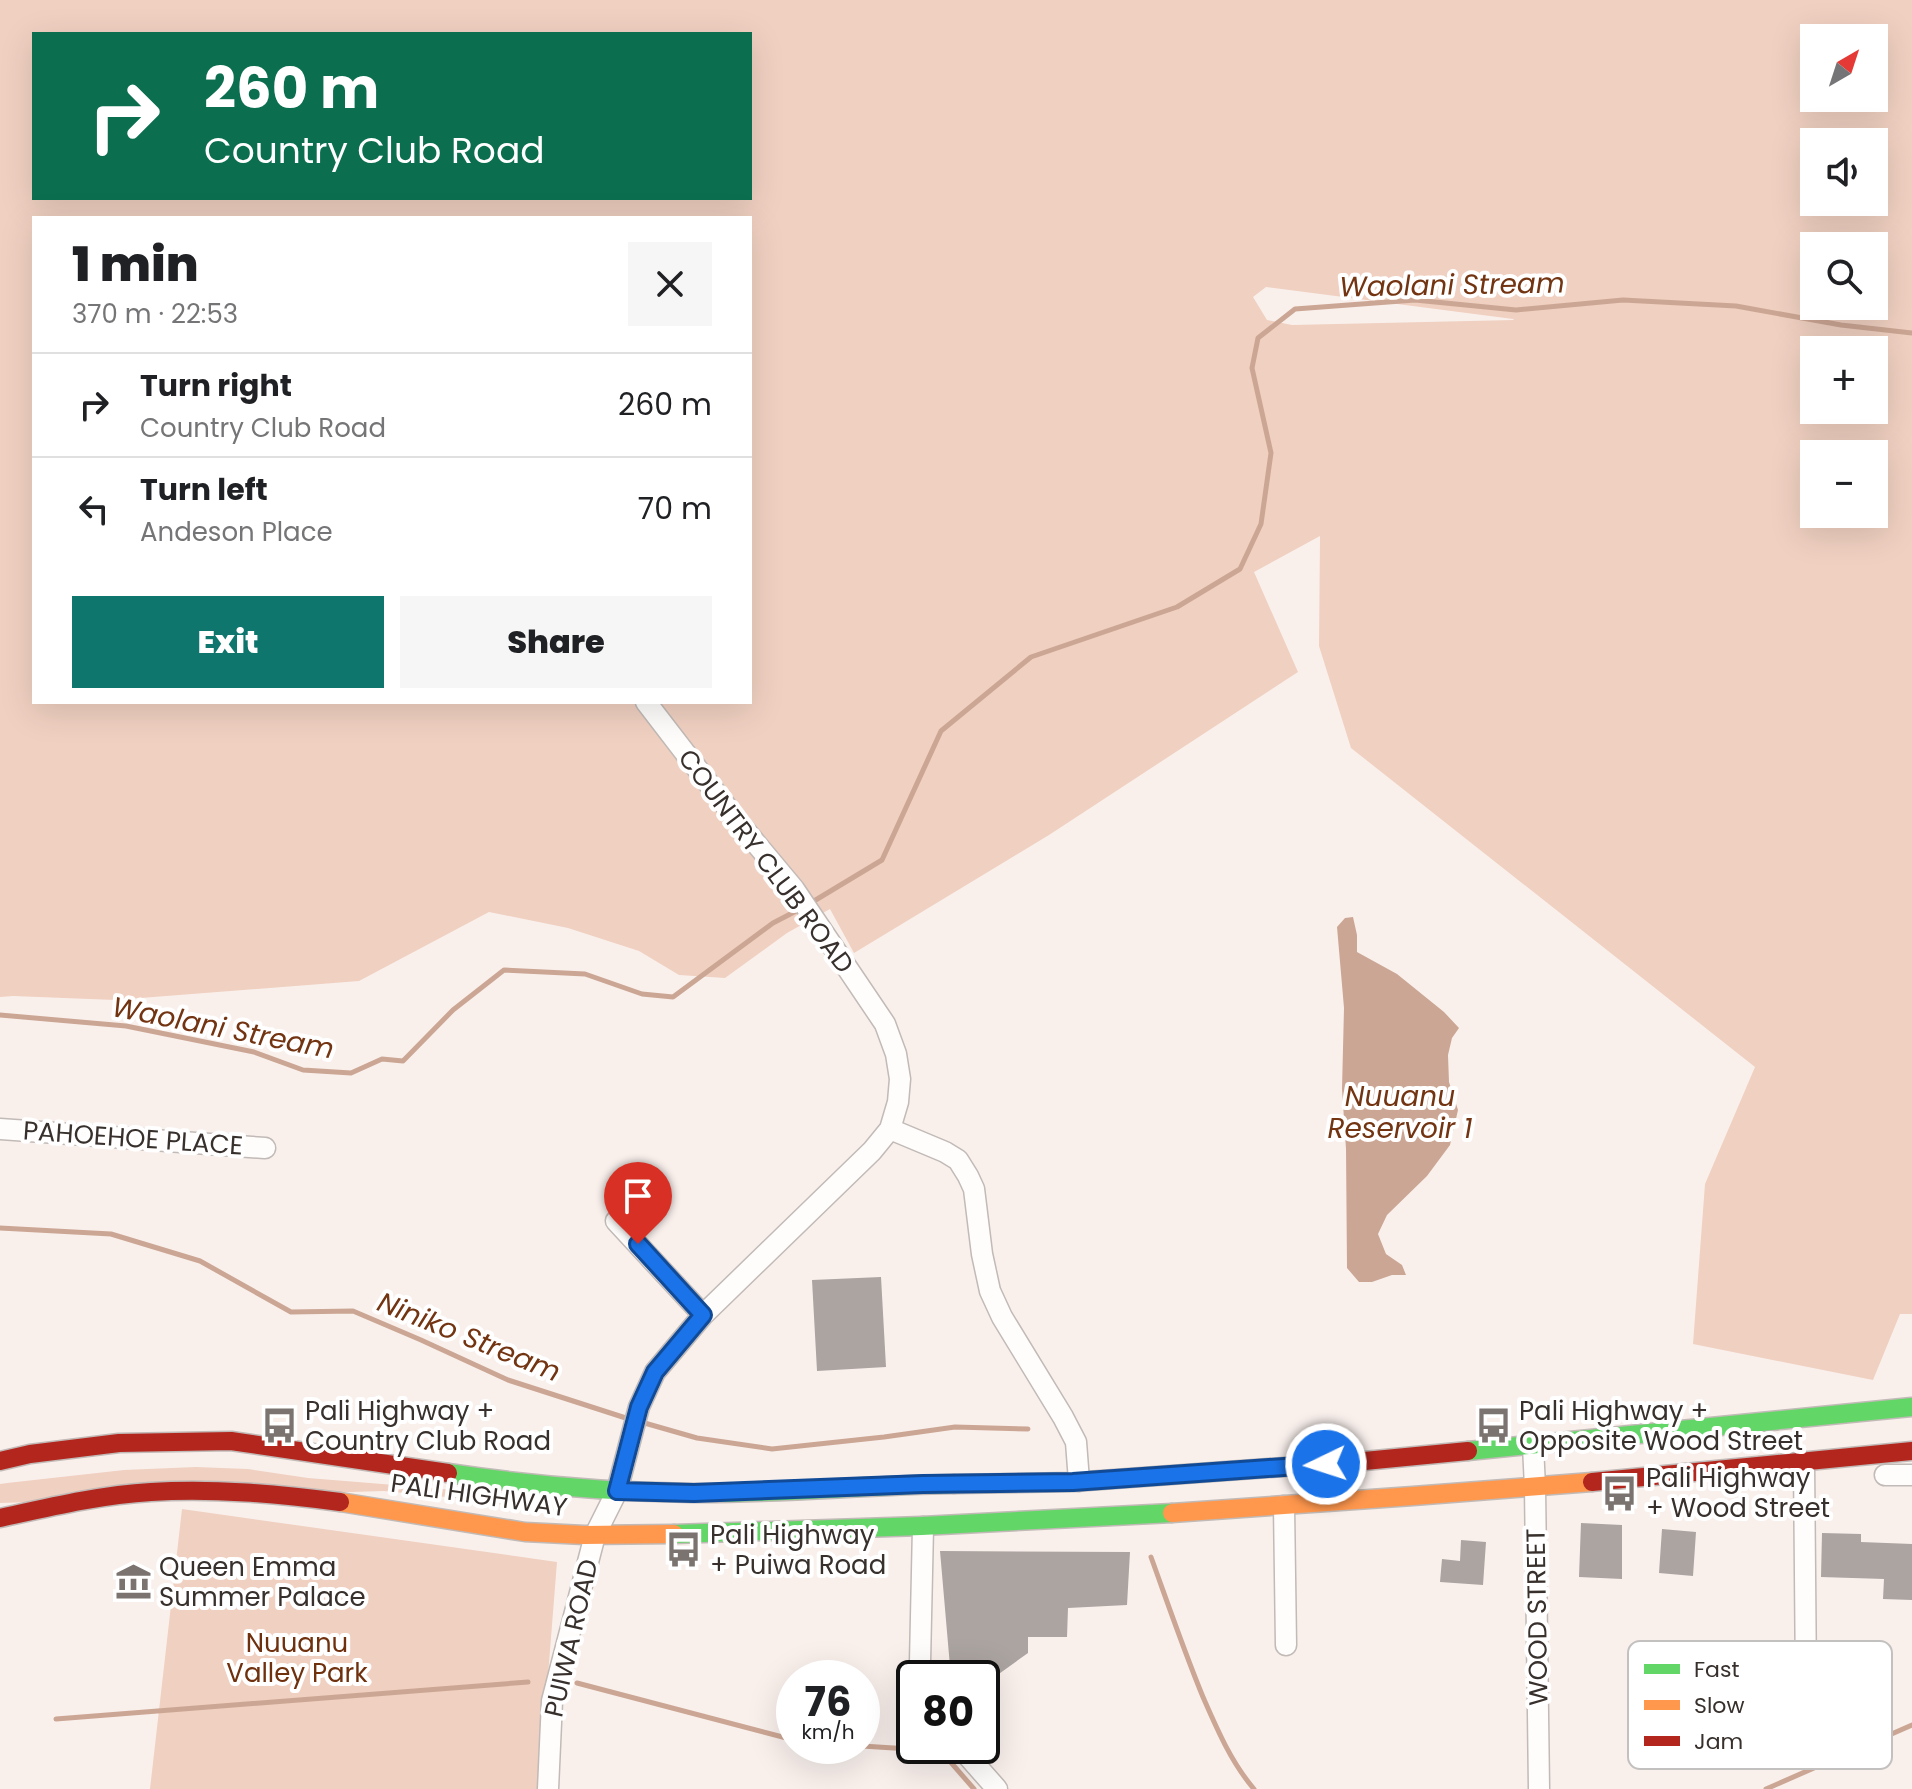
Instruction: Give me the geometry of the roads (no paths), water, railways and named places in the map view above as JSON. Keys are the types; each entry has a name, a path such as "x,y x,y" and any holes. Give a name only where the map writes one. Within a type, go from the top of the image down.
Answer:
{"highway":[{"name":"PALI HIGHWAY","path":"0,1461 30,1454 119,1443 231,1441 523,1484 694,1493 1076,1481 1354,1462 1912,1407"},
{"name":"PALI HIGHWAY","path":"0,1518 107,1497 169,1491 265,1493 340,1501 525,1532 595,1535 930,1512 1284,1506 1535,1487 1912,1451"},
{"path":"1804,1462 1865,1475 1885,1475"},
{"path":"795,1489 813,1502 888,1501 930,1512 972,1497 1061,1495 1076,1481"}],"street":[{"name":"COUNTRY CLUB ROAD","path":"595,1535 617,1491 639,1407 655,1372 703,1315 872,1151 890,1129 898,1102 900,1079 896,1054 885,1024 817,922 648,704"},
{"name":"PAHOEHOE PLACE","path":"0,1129 265,1148"},
{"path":"890,1129 945,1152 958,1160 968,1176 974,1189 990,1291 1002,1317 1076,1442 1076,1481"},
{"path":"616,1221 703,1315"},
{"name":"WOOD STREET","path":"1533,1446 1539,1789"},
{"path":"1804,1462 1806,1641"},
{"path":"1885,1475 1912,1475"},
{"path":"1284,1506 1286,1645"},
{"path":"920,1660 930,1512"},
{"name":"PUIWA ROAD","path":"548,1789 552,1701 595,1535"},
{"path":"975,1764 997,1789"}],"water":[{"name":"Nuuanu Reservoir 1","path":"1353,917 1357,952 1397,974 1459,1028 1452,1038 1448,1055 1449,1082 1458,1110 1450,1145 1427,1176 1387,1215 1378,1234 1386,1254 1402,1265 1406,1275 1392,1275 1372,1282 1359,1282 1347,1268 1342,1089 1344,1008 1337,927 1345,918"}],"waterway":[{"name":"Waolani Stream","path":"809,904 882,860 941,731 1031,657 1177,607 1240,569 1261,524 1271,453 1252,368 1258,338 1295,309 1415,300 1516,310 1623,300 1736,306 1841,325 1912,333"},
{"name":"Waolani Stream","path":"0,1015 126,1026 254,1052 303,1070 351,1073 382,1059 403,1061 453,1010 504,970 585,974 642,994 673,997 773,923 800,909"},
{"name":"Niniko Stream","path":"0,1228 111,1234 200,1261 291,1312 353,1311 508,1380 632,1420"},
{"name":"Niniko Stream","path":"641,1422 697,1438 772,1449 955,1427 1028,1429"},
{"name":"Niniko Stream","path":"1151,1557 1208,1709 1231,1756 1254,1789"},
{"path":"56,1719 528,1682"},
{"path":"577,1683 776,1735"},
{"name":"Niniko Stream","path":"1892,1734 1912,1725"},
{"path":"880,1747 941,1751 974,1789"},
{"name":"Niniko Stream","path":"1766,1789 1812,1769"}],"place":[{"name":"Pali Highway + Country Club Road","path":"279,1426"},
{"name":"Pali Highway + Opposite Wood Street","path":"1493,1426"},
{"name":"Pali Highway + Wood Street","path":"1620,1493"},
{"name":"Pali Highway + Puiwa Road","path":"684,1550"},
{"name":"Queen Emma Summer Palace","path":"133,1582"}],"park label":[{"name":"Nuuanu Valley Park","path":"297,1658"}]}
